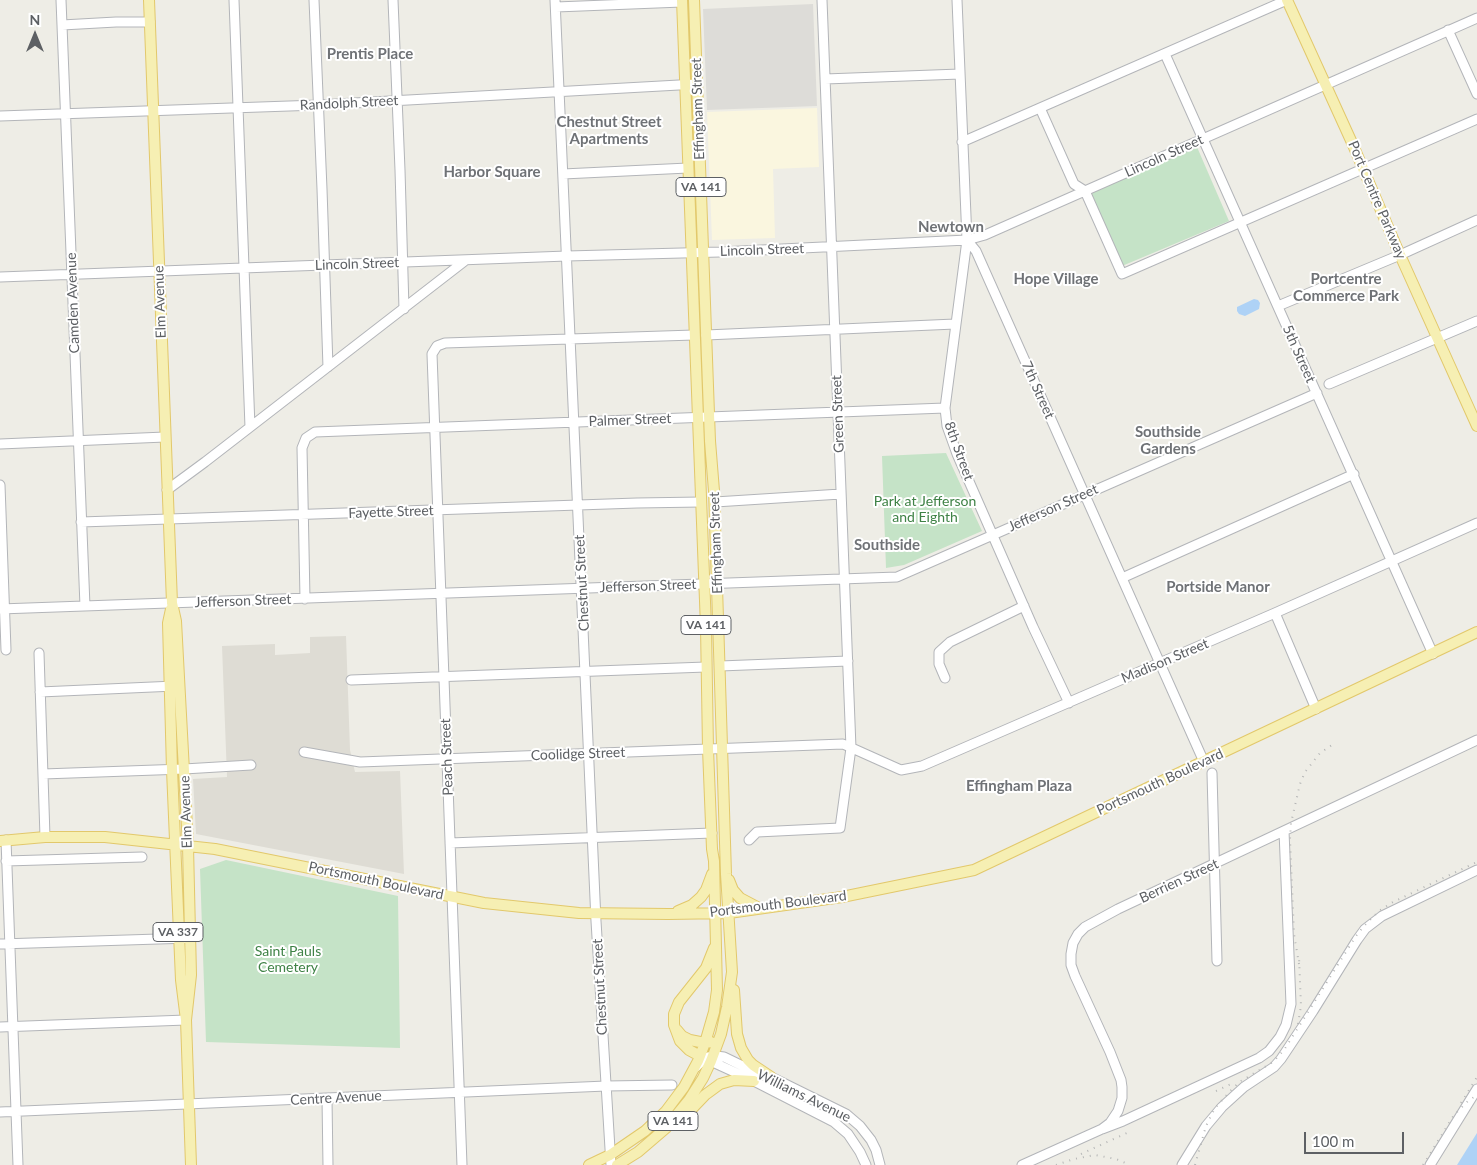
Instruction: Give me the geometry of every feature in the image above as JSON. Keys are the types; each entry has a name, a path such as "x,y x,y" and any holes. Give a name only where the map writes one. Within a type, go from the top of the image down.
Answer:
{"main road":[{"name":"Elm Avenue","path":"149,0 172,603 168,623 184,769 188,846 191,975 186,1020"},
{"name":"Effingham Street","path":"610,1160 655,1122 675,1099 692,1073 707,1058 720,1036 727,1007 732,972 726,874 717,583 694,0"},
{"name":"Port Centre Parkway","path":"1287,0 1476,423"},
{"name":"Effingham Street","path":"617,1165 643,1148 666,1128 682,1110 700,1084 707,1058 705,1043 716,1000 718,979 708,749 704,584 682,1"},
{"name":"Portsmouth Boulevard","path":"3,841 45,837 106,837 175,844 238,853 512,907 597,914 728,913 760,909 851,896 974,870 1477,632"},
{"name":"Elm Avenue","path":"175,686 172,770 181,980 186,1020 191,1165"},
{"path":"668,914 687,908 701,898 708,885 714,865"},
{"path":"726,874 733,890 740,898 760,909"},
{"path":"707,1058 692,1052 684,1046 675,1028 674,1019 679,1002 710,962 716,930"},
{"path":"732,972 737,1034 741,1048 753,1065 771,1077"},
{"path":"675,1028 686,1038 705,1043 713,1042 720,1036"},
{"path":"643,1148 680,1122 715,1087 734,1080 754,1081"},
{"name":"VA 141","path":"589,1165 610,1160"}],"street":[{"name":"Camden Avenue","path":"61,0 85,606"},
{"path":"234,0 250,427"},
{"path":"314,0 328,367"},
{"path":"394,0 404,308"},
{"name":"Green Street","path":"749,840 758,832 840,828 851,748 822,0"},
{"path":"957,0 967,240"},
{"path":"962,142 1287,0"},
{"path":"555,4 682,1"},
{"name":"Chestnut Street","path":"555,4 593,838 610,1160"},
{"name":"Lincoln Street","path":"0,277 703,252 967,240 985,234 1477,18"},
{"path":"62,26 116,22 150,22"},
{"path":"1448,30 1477,94"},
{"name":"5th Street","path":"1165,54 1433,654"},
{"path":"825,79 960,74"},
{"name":"Randolph Street","path":"0,116 318,105 697,84"},
{"path":"1040,108 1074,184 1085,190 1122,274 1477,119"},
{"path":"563,174 688,168"},
{"path":"1278,306 1477,220"},
{"name":"8th Street","path":"967,240 945,408 946,426 992,534 1069,703"},
{"name":"7th Street","path":"967,240 976,250 1204,762"},
{"path":"167,490 466,260"},
{"path":"1329,384 1477,321"},
{"path":"706,335 955,324"},
{"path":"571,339 694,336"},
{"name":"Peach Street","path":"462,1165 432,354 437,346 445,343 571,339"},
{"name":"Jefferson Street","path":"2,609 897,577 1317,392"},
{"name":"Palmer Street","path":"303,515 302,448 306,438 315,432 945,408"},
{"path":"0,444 165,436"},
{"path":"1122,578 1354,474"},
{"path":"0,484 2,609 6,650"},
{"path":"714,502 841,494"},
{"name":"Fayette Street","path":"81,522 701,502"},
{"path":"303,515 305,599"},
{"name":"Madison Street","path":"851,748 901,770 922,766 1275,614 1477,523"},
{"path":"944,678 939,664 939,652 950,642 1024,606"},
{"path":"1275,614 1316,709"},
{"path":"38,653 45,837"},
{"path":"720,666 848,661"},
{"path":"351,680 706,667"},
{"path":"40,692 175,686"},
{"name":"Berrien Street","path":"1102,1129 1110,1123 1119,1108 1123,1094 1122,1084 1110,1052 1072,970 1071,954 1073,943 1080,932 1090,924 1214,864 1477,740"},
{"name":"Coolidge Street","path":"304,752 353,762 843,744 851,748"},
{"path":"43,774 172,770 251,765"},
{"path":"1212,773 1217,962"},
{"path":"1022,1165 1124,1121 1259,1058 1280,1037 1286,1025 1292,1004 1284,831"},
{"path":"450,843 712,833"},
{"path":"3,841 6,861 4,944 12,1027 18,1165"},
{"path":"6,861 142,857"},
{"path":"1182,1165 1206,1126 1222,1107 1244,1087 1264,1074 1281,1059 1356,940 1365,929 1382,916 1477,870"},
{"path":"4,944 190,938"},
{"path":"0,1027 186,1020"},
{"name":"Williams Avenue","path":"707,1058 724,1057 771,1077 846,1114 860,1126 871,1140 880,1165"},
{"name":"Williams Avenue","path":"707,1058 838,1125 848,1134 858,1148 866,1165"},
{"name":"Centre Avenue","path":"0,1112 606,1086 672,1086"},
{"path":"1430,1165 1477,1089"},
{"path":"327,1099 328,1165"}],"shaded area":[{"path":"813,4 817,106 707,110 703,9"},
{"path":"817,108 819,167 773,169 775,238 712,240 707,112"},
{"path":"346,636 350,750 355,772 400,771 404,874 196,834 193,779 227,777 222,646 275,644 275,655 310,653 310,637"}],"green space":[{"path":"1197,147 1229,221 1122,266 1091,192"},
{"name":"Park at Jefferson and Eighth","path":"946,453 982,531 904,565 886,568 882,456"},
{"name":"Saint Pauls Cemetery","path":"226,860 398,896 400,1048 206,1042 200,869"}],"water":[{"path":"1254,299 1260,303 1259,309 1245,316 1239,314 1237,307"},
{"path":"1477,1133 1477,1165 1457,1165"}],"railway":[{"path":"1299,964 1294,934 1291,823 1300,784 1305,772 1320,753 1335,743"},
{"path":"1195,1165 1206,1126 1215,1108 1241,1081 1273,1062 1284,1050 1364,926 1379,911 1393,902 1477,862"},
{"path":"1298,1024 1301,1006 1299,957"},
{"path":"1461,1103 1477,1077"},
{"path":"1216,1091 1233,1083"},
{"path":"1423,1165 1454,1115 1477,1095"},
{"path":"1081,1154 1129,1132"},
{"path":"1056,1165 1095,1155 1116,1159 1130,1165"}],"district":[{"name":"Prentis Place","path":"370,54"},
{"name":"Chestnut Street Apartments","path":"609,130"},
{"name":"Harbor Square","path":"492,172"},
{"name":"Newtown","path":"951,227"},
{"name":"Hope Village","path":"1056,279"},
{"name":"Portcentre Commerce Park","path":"1346,288"},
{"name":"Southside Gardens","path":"1168,440"},
{"name":"Southside","path":"887,545"},
{"name":"Portside Manor","path":"1218,587"},
{"name":"Effingham Plaza","path":"1019,786"}]}
